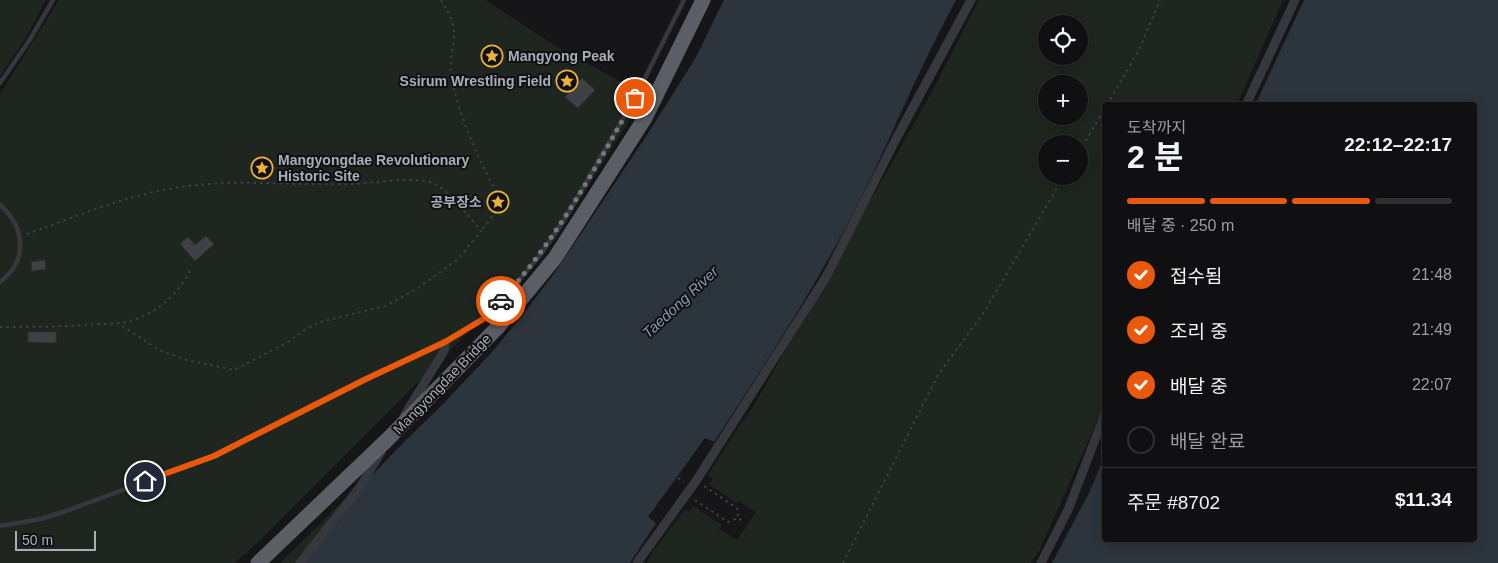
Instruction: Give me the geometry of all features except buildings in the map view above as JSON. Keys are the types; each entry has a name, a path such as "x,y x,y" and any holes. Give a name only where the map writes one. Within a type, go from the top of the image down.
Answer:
{"highway":[{"name":"Mangyongdae Bridge","path":"258,563 388,439 498,327 555,258 645,118 703,0"}],"street":[{"path":"637,563 696,481 826,277 897,137 971,0"},
{"path":"1247,102 1295,0"},
{"path":"300,563 360,487 444,351 445,342"},
{"path":"1041,563 1068,510 1102,422"}],"lane":[{"path":"0,84 29,41 53,0"},
{"path":"0,526 66,512 161,475 190,466 445,342 485,318 540,254 567,215 635,98 684,0"},
{"path":"0,205 13,218 20,237 21,247 14,270 0,282"}],"path":[{"path":"118,323 159,350 187,360 234,370 288,342 320,322 385,306 417,289 458,259 503,202 493,187 456,102 450,71 455,34 449,14 441,0"},
{"path":"1108,102 1139,50 1160,0"},
{"path":"1088,137 1102,113"},
{"path":"20,237 136,197 175,188 204,185 353,184 419,181 432,183 442,189 481,231"},
{"path":"843,563 938,375 986,309 1059,185"},
{"path":"0,327 56,328 127,322 152,311 169,299 186,279 190,267"},
{"path":"678,478 683,482"},
{"path":"707,488 737,508 738,518"},
{"path":"697,501 728,522 738,518"},
{"path":"738,518 744,522"}],"shaded area":[{"path":"0,0 46,0 24,41 0,76"},
{"path":"59,0 485,0 559,48 645,95 555,240 477,323 235,563 0,563 0,94"},
{"path":"979,0 1283,0 1238,102 1102,102 1102,411 1039,551 1031,563 647,563 653,551 685,509 689,512 693,506 722,525 719,529 737,540 756,512 739,501 737,503 709,484 713,479 708,475 750,412 928,99"},
{"path":"341,503 343,507 297,563 280,563"}],"water":[{"name":"Taedong River","path":"724,0 956,0 875,169 816,281 714,442 705,438 648,517 656,523 630,563 303,563 366,482 493,351 556,271 647,135 695,59"},
{"path":"1304,0 1498,0 1498,563 1052,563 1089,493 1102,462 1102,542 1477,542 1477,102 1256,102"}],"way so far":[{"path":"501,301 540,254 567,215 635,98"}],"place":[{"name":"Mangyong Peak","path":"492,56"},
{"name":"Ssirum Wrestling Field","path":"567,81"},
{"name":"Mangyongdae Revolutionary Historic Site","path":"262,168"},
{"name":"공부장소","path":"498,202"}],"route":[{"path":"145,481 214,456 366,379 445,342 485,318 501,301"}]}
